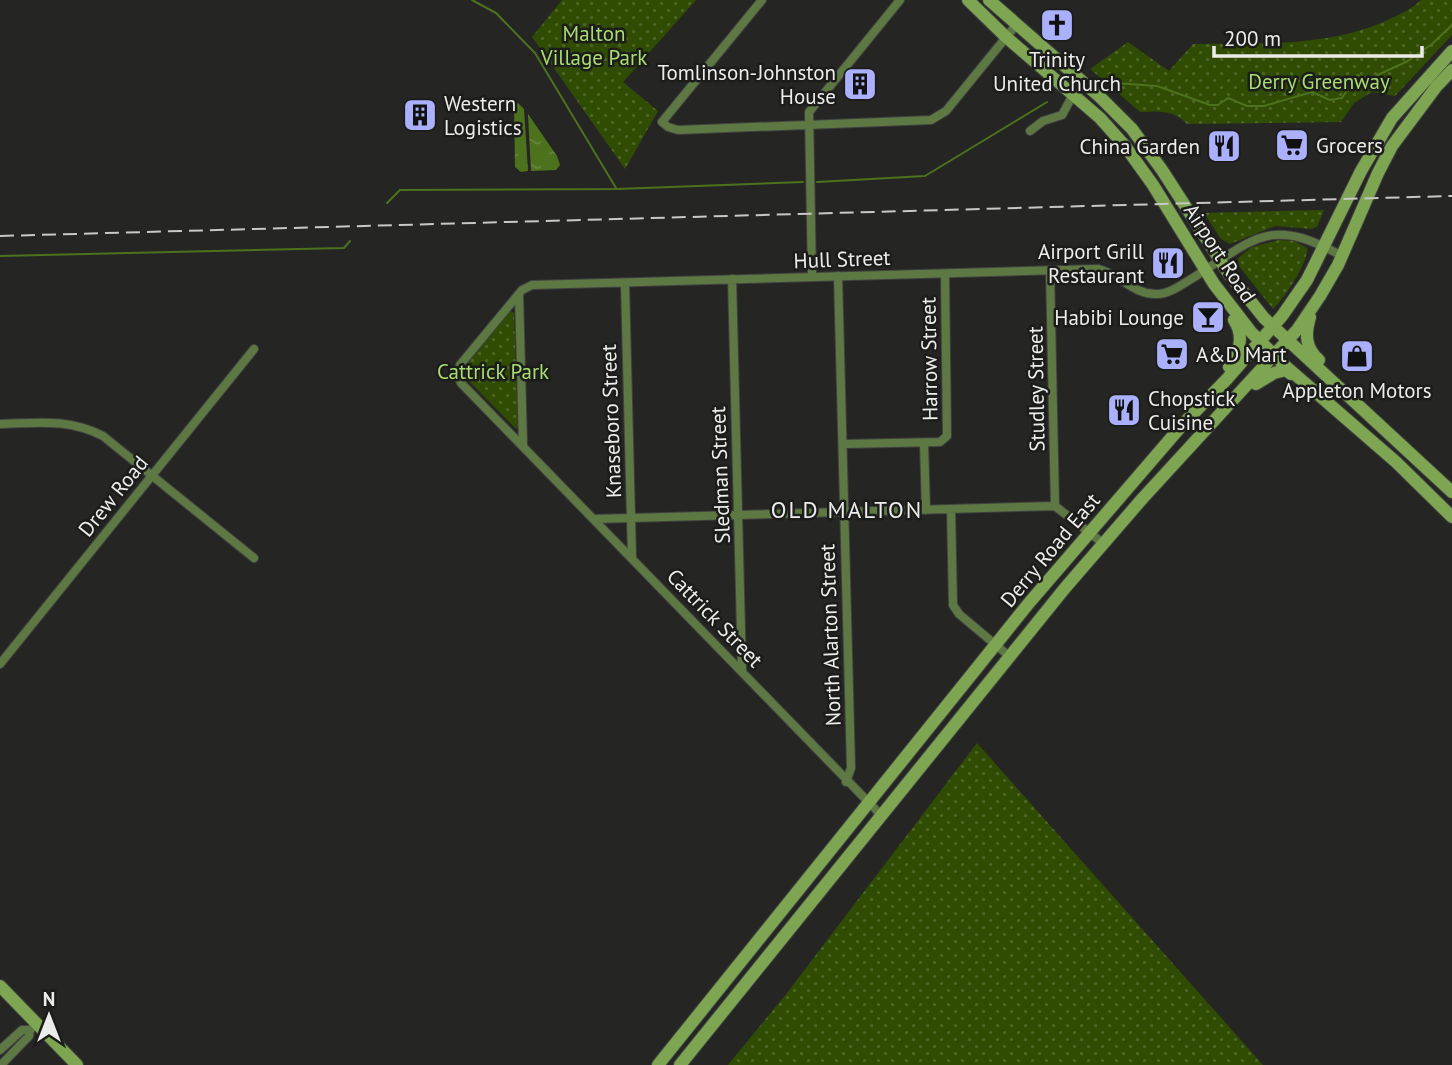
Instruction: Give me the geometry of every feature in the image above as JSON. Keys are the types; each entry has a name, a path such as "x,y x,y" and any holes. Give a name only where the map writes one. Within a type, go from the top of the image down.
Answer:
{"main road":[{"name":"Airport Road","path":"969,0 1006,37 1100,118 1131,155 1230,307 1260,341 1396,462 1452,517"},
{"name":"Airport Road","path":"989,0 1113,108 1141,140 1238,287 1273,326 1452,492"},
{"name":"Derry Road East","path":"658,1065 995,645 1184,423 1273,326 1299,292 1366,162 1392,118 1452,51"},
{"name":"Derry Road East","path":"680,1065 1009,656 1104,544 1288,340 1320,296 1342,257 1392,146 1452,70"},
{"path":"1320,296 1310,316 1307,344 1315,356 1341,380 1343,389"},
{"path":"1227,379 1227,370 1238,354 1240,342 1240,331 1229,311 1230,307"},
{"path":"1231,402 1241,400 1267,376 1286,370 1326,405 1330,404"},
{"path":"827,853 841,864"},
{"path":"0,986 33,1027 77,1065"}],"street":[{"path":"762,0 662,122 668,127 678,130 924,122 946,111 1016,25"},
{"path":"812,277 807,125 811,108 900,0"},
{"path":"1030,131 1043,121 1062,115 1082,80"},
{"name":"Hull Street","path":"519,293 532,285 1100,270 1136,290 1157,294 1176,288 1244,245 1268,236 1298,236 1324,246 1342,257"},
{"name":"Studley Street","path":"1050,270 1055,506"},
{"name":"Harrow Street","path":"926,510 924,443 940,442 948,432 944,274"},
{"name":"North Alarton Street","path":"838,276 851,768 846,782"},
{"name":"Sledman Street","path":"732,279 742,670"},
{"name":"Knaseboro Street","path":"625,283 632,558"},
{"path":"519,293 523,445"},
{"path":"519,293 460,365 457,374 461,383 523,445"},
{"name":"Drew Road","path":"0,664 254,349"},
{"path":"0,424 61,422 84,427 103,436 254,558"},
{"path":"843,444 924,443"},
{"name":"Cattrick Street","path":"523,445 742,670 846,782 881,815"},
{"path":"594,519 1055,506 1104,544"},
{"path":"951,509 953,605 959,614 1009,656"},
{"path":"0,1050 22,1030 33,1027"},
{"path":"1,1065 29,1036 33,1027"}],"green space":[{"name":"Malton Village Park","path":"562,0 696,0 623,82 658,111 625,169 532,37"},
{"name":"Derry Greenway","path":"1421,0 1452,0 1452,35 1395,96 1372,92 1354,103 1341,122 1187,124 1171,114 1140,112 1090,69 1128,42 1169,71 1193,44 1321,39 1370,27 1412,8"},
{"path":"1324,210 1317,227 1312,229 1275,226 1230,244 1221,239 1204,213"},
{"path":"1279,240 1294,241 1307,248 1307,254 1283,298 1273,309 1239,266 1238,258 1252,247"},
{"name":"Cattrick Park","path":"510,311 514,313 516,429 462,374 464,367"},
{"path":"977,743 1263,1065 728,1065 787,993"}],"water":[{"path":"514,103 524,109 528,171 521,172 515,167"},
{"path":"528,114 557,156 560,165 556,170 531,171"}],"waterway":[{"path":"472,0 496,13 535,53 616,188"},
{"path":"1100,82 1157,86 1210,105 1218,105 1228,98 1247,106 1264,106 1312,92 1330,100 1342,98 1357,75 1369,79 1408,61 1452,25"},
{"path":"817,182 925,176 1047,102"},
{"path":"387,203 400,190 617,189 803,182"},
{"path":"0,256 344,248 350,241"}],"railway":[{"path":"0,236 1452,196"}],"place":[{"name":"Trinity United Church","path":"1057,25"},
{"name":"Tomlinson-Johnston House","path":"860,84"},
{"name":"Western Logistics","path":"420,115"},
{"name":"Grocers","path":"1292,145"},
{"name":"China Garden","path":"1224,146"},
{"name":"Airport Grill Restaurant","path":"1168,263"},
{"name":"Habibi Lounge","path":"1208,317"},
{"name":"A&D Mart","path":"1172,354"},
{"name":"Appleton Motors","path":"1357,356"},
{"name":"Chopstick Cuisine","path":"1124,410"}],"district":[{"name":"OLD MALTON","path":"847,509"}]}
